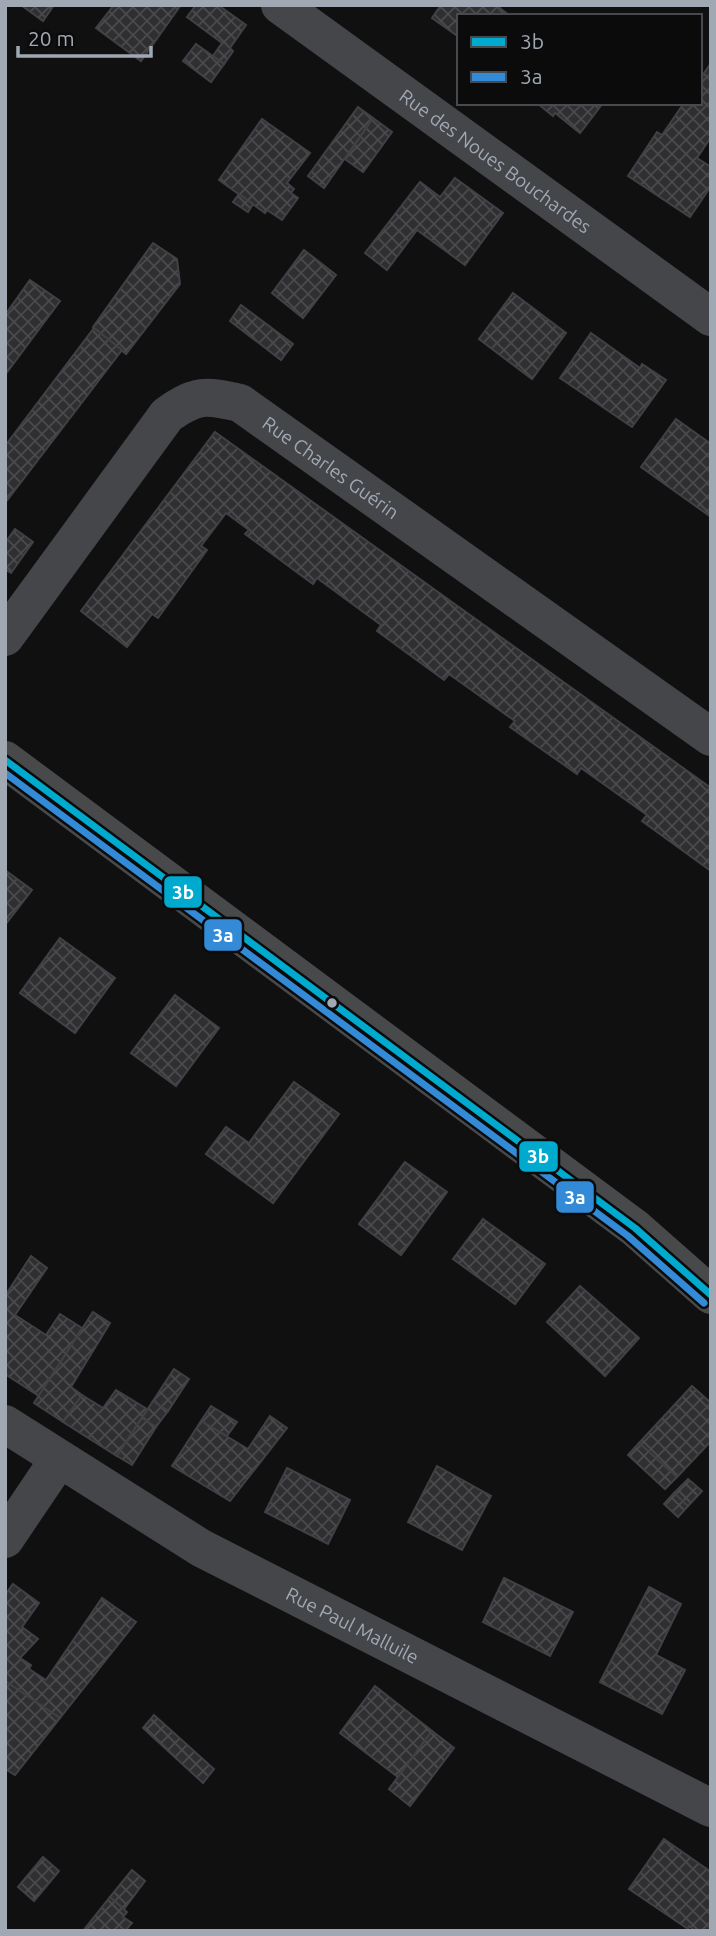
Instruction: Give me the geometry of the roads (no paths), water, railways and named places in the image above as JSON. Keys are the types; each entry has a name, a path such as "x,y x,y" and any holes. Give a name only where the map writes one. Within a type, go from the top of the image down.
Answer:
{"main road":[{"path":"5,760 635,1228 711,1295"}],"street":[{"name":"Rue des Noues Bouchardes","path":"280,5 711,317"},
{"name":"Rue Charles Guérin","path":"5,637 167,415 186,402 209,396 240,403 711,737"},
{"name":"Rue Paul Malluile","path":"5,1424 201,1548 711,1808"},
{"path":"5,1539 60,1459"}]}
